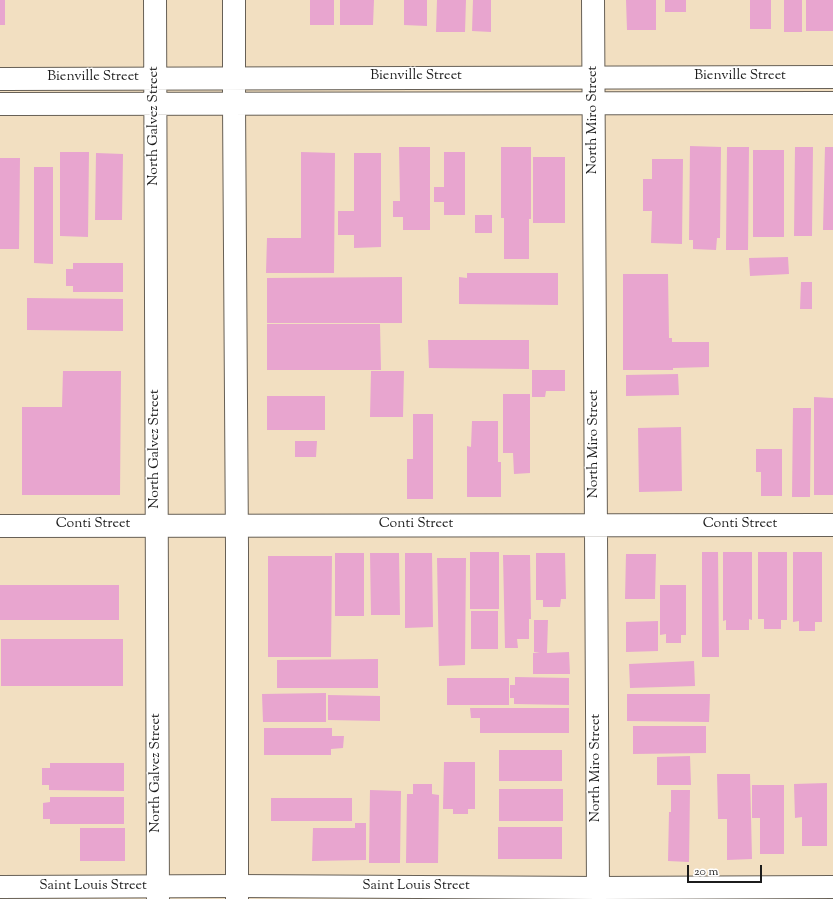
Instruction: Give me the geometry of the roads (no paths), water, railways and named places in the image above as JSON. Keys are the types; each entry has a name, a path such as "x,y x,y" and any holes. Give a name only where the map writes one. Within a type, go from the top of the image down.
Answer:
{"street":[{"name":"North Galvez Street","path":"155,0 158,893"},
{"path":"234,0 237,892"},
{"name":"North Miro Street","path":"593,0 598,888"},
{"name":"Bienville Street","path":"0,78 833,77"},
{"name":"Bienville Street","path":"0,104 833,103"},
{"name":"Conti Street","path":"0,526 595,524 833,525"},
{"name":"Saint Louis Street","path":"0,887 158,893 833,887"}]}
